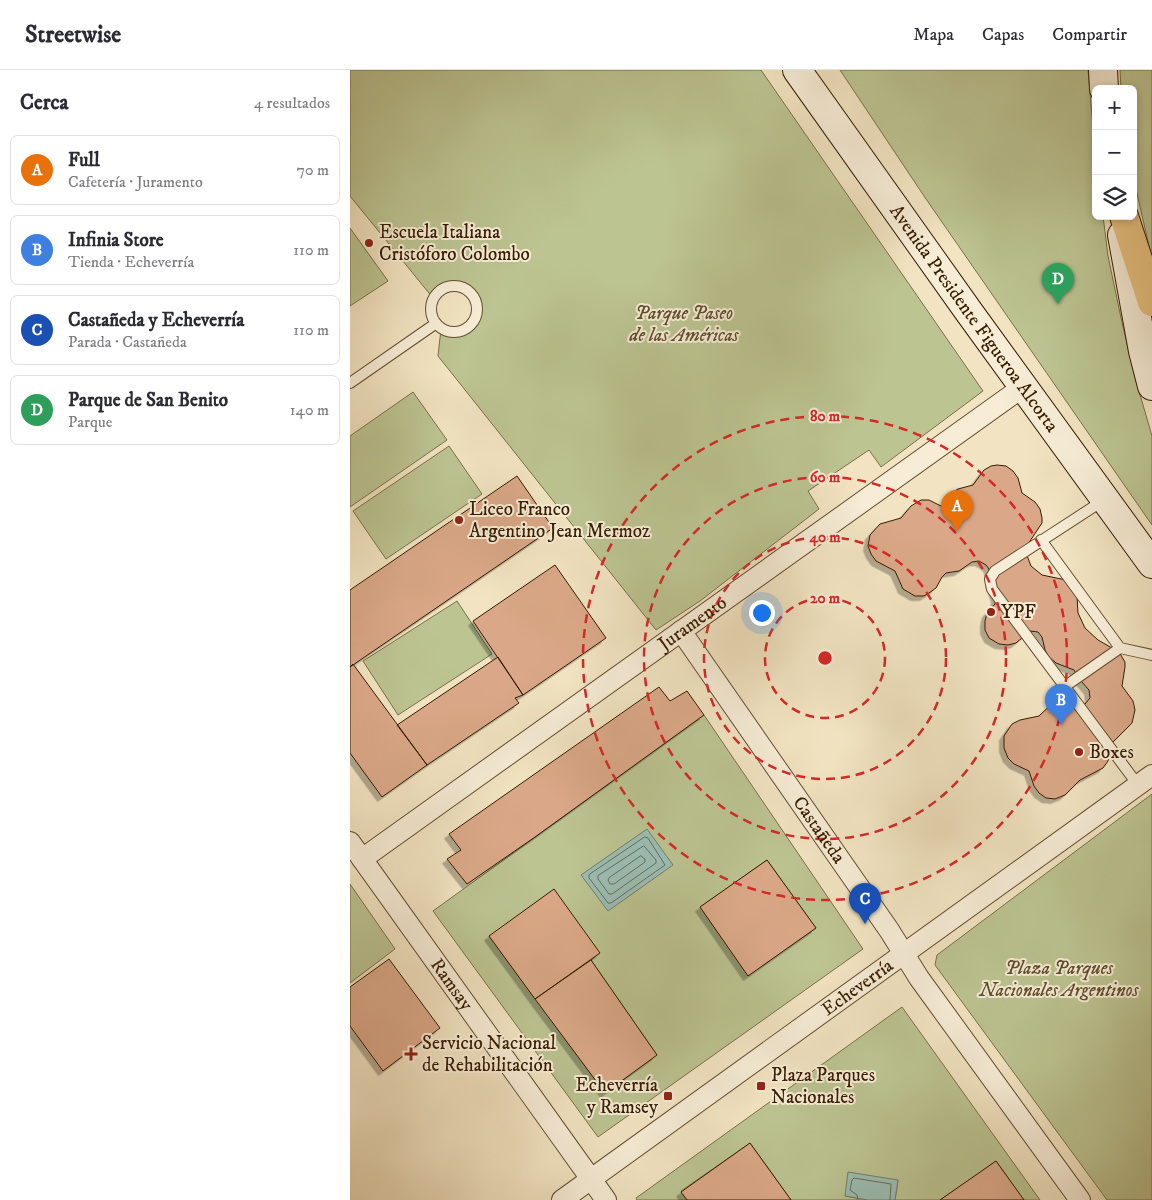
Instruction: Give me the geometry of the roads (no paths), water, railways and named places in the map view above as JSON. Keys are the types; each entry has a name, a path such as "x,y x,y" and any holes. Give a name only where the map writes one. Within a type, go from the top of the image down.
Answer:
{"highway":[{"path":"1125,220 1152,302"}],"main road":[{"name":"Avenida Presidente Figueroa Alcorta","path":"797,70 1152,564"},
{"path":"1103,70 1104,85"},
{"path":"1120,220 1126,262 1152,386"}],"street":[{"name":"Juramento","path":"362,859 1023,387"},
{"name":"Castañeda","path":"681,632 920,978 1080,1200"},
{"name":"Echeverría","path":"562,1200 1145,780"},
{"name":"Ramsay","path":"350,842 606,1200"}],"lane":[{"path":"460,286 468,290 476,302 478,310 476,318 471,325 464,330 448,332 435,324 430,305 438,291 446,287 460,286"},
{"path":"350,383 435,324"},
{"path":"1105,500 995,571 990,579 992,589 1064,687 1145,780"},
{"path":"1041,540 1120,648 1152,655"},
{"path":"1064,687 1120,648"}],"water":[{"path":"647,829 673,865 608,911 581,875"},
{"path":"848,1172 898,1180 895,1200 868,1200 845,1196"}],"place":[{"name":"Escuela Italiana Cristóforo Colombo","path":"369,243"},
{"name":"Parque de San Benito","path":"1058,304"},
{"name":"Liceo Franco Argentino Jean Mermoz","path":"459,520"},
{"name":"Full","path":"957,531"},
{"name":"YPF","path":"991,612"},
{"name":"Infinia Store","path":"1061,725"},
{"name":"Boxes","path":"1079,752"},
{"name":"Castañeda y Echeverría","path":"865,924"},
{"name":"Servicio Nacional de Rehabilitación","path":"411,1054"},
{"name":"Plaza Parques Nacionales","path":"761,1086"},
{"name":"Echeverría y Ramsey","path":"668,1096"}],"park label":[{"name":"Parque Paseo de las Américas","path":"684,324"},
{"name":"Plaza Parques Nacionales Argentinos","path":"1059,979"}]}
